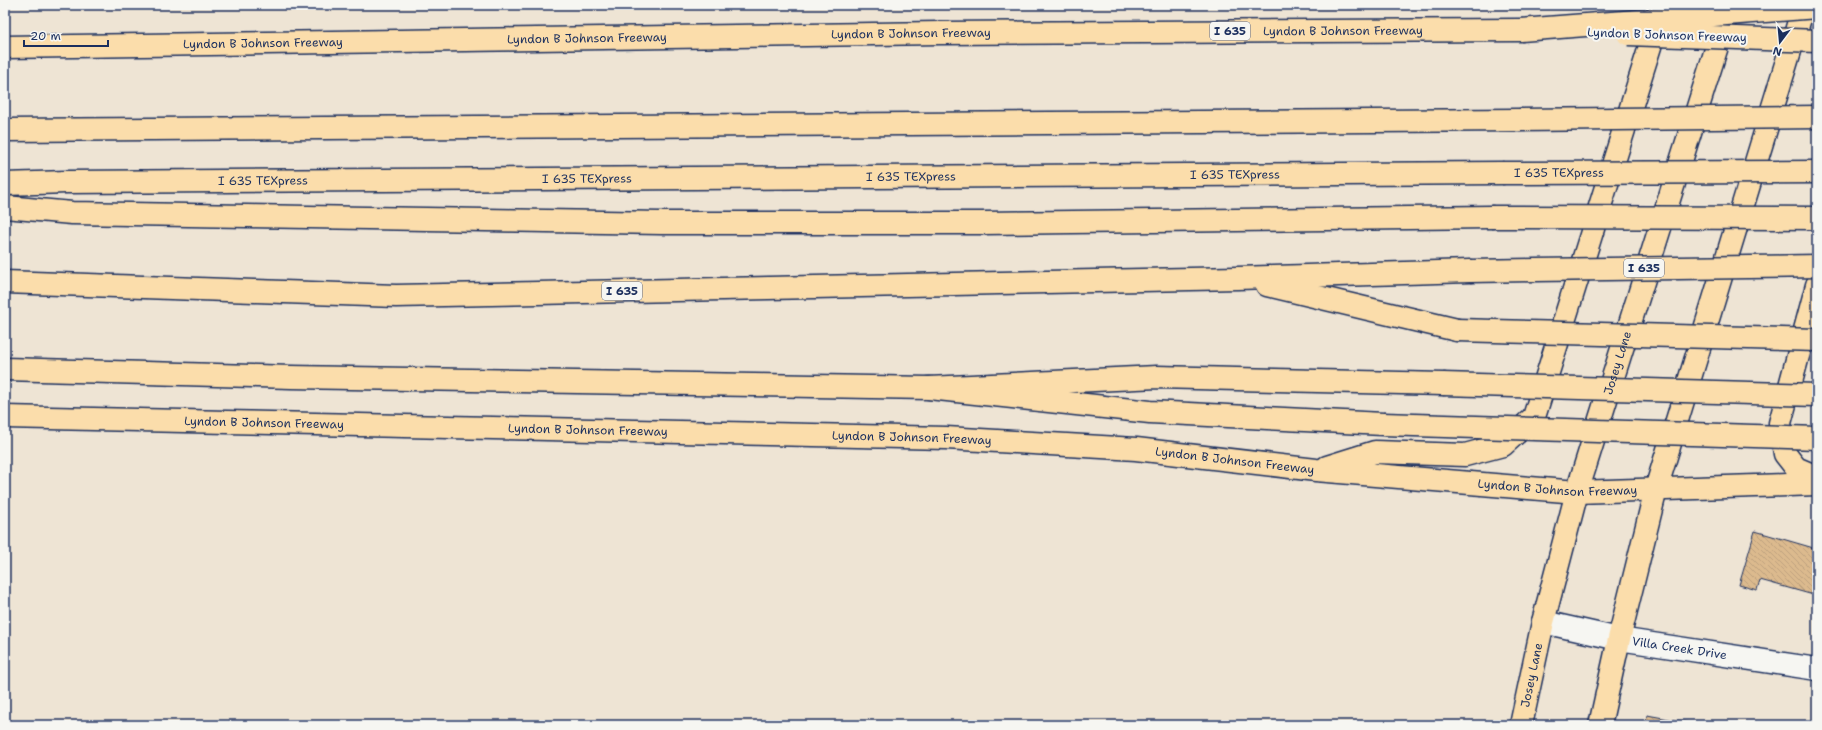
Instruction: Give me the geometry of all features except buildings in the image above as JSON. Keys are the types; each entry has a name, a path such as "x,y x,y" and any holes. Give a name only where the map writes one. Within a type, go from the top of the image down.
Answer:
{"main road":[{"path":"1316,470 1375,452 1465,455 1503,445 1534,417 1663,5"},
{"name":"Josey Lane","path":"1521,725 1542,622 1577,492 1730,5"},
{"path":"1600,725 1619,639 1656,488 1804,5"},
{"path":"1521,30 1817,7"},
{"name":"Lyndon B Johnson Freeway","path":"5,47 939,33 1521,30 1817,40"},
{"path":"5,130 1817,117"},
{"name":"I 635 TEXpress","path":"5,184 75,182 638,178 1817,172"},
{"path":"5,207 80,213 661,223 1000,223 1491,217 1817,218"},
{"name":"I 635","path":"5,282 396,296 1238,278 1470,271 1817,266"},
{"path":"1238,278 1457,330 1817,340"},
{"path":"1817,285 1780,423 1785,454 1796,468 1817,477"},
{"path":"5,369 331,378 929,388 1157,377 1817,395"},
{"path":"929,388 1150,412 1383,424 1817,438"},
{"name":"Lyndon B Johnson Freeway","path":"5,417 946,438 1136,449 1316,470 1577,492 1656,488 1817,484"}],"street":[{"name":"Villa Creek Drive","path":"1542,622 1619,639 1817,669"}]}
